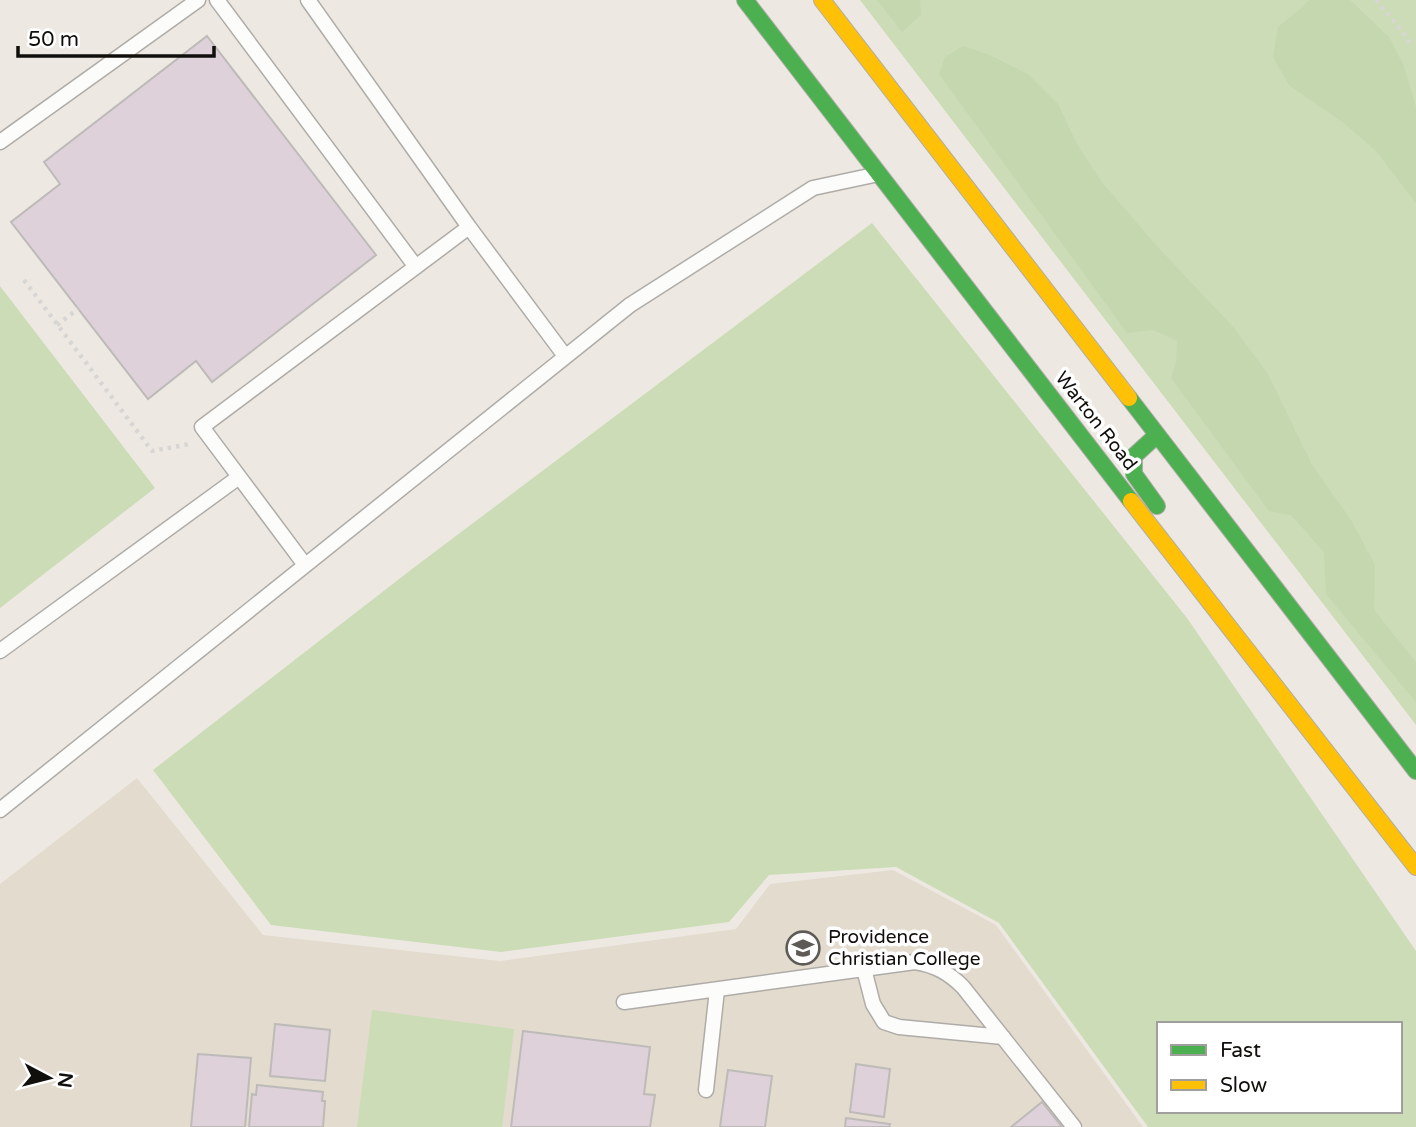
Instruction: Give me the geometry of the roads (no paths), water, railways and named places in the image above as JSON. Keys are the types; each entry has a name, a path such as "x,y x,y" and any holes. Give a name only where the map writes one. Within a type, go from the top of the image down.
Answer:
{"main road":[{"name":"Warton Road","path":"745,0 884,170 1259,667 1416,867"},
{"name":"Warton Road","path":"822,0 922,140 1157,435 1416,771"},
{"path":"1157,435 1135,456 1133,474 1165,516"},
{"path":"1189,550 1259,667"}],"lane":[{"path":"0,141 198,0"},
{"path":"218,0 416,267"},
{"path":"308,0 469,227 565,356"},
{"path":"0,810 630,305 813,188 884,170"},
{"path":"305,565 202,427 469,227"},
{"path":"0,651 239,477"},
{"path":"624,1002 915,962 929,964 953,976 964,987 1074,1127"},
{"path":"864,969 873,1004 884,1022 899,1027 1003,1037"},
{"path":"706,1090 717,990"}],"place":[{"name":"Providence Christian College","path":"803,948"}]}
